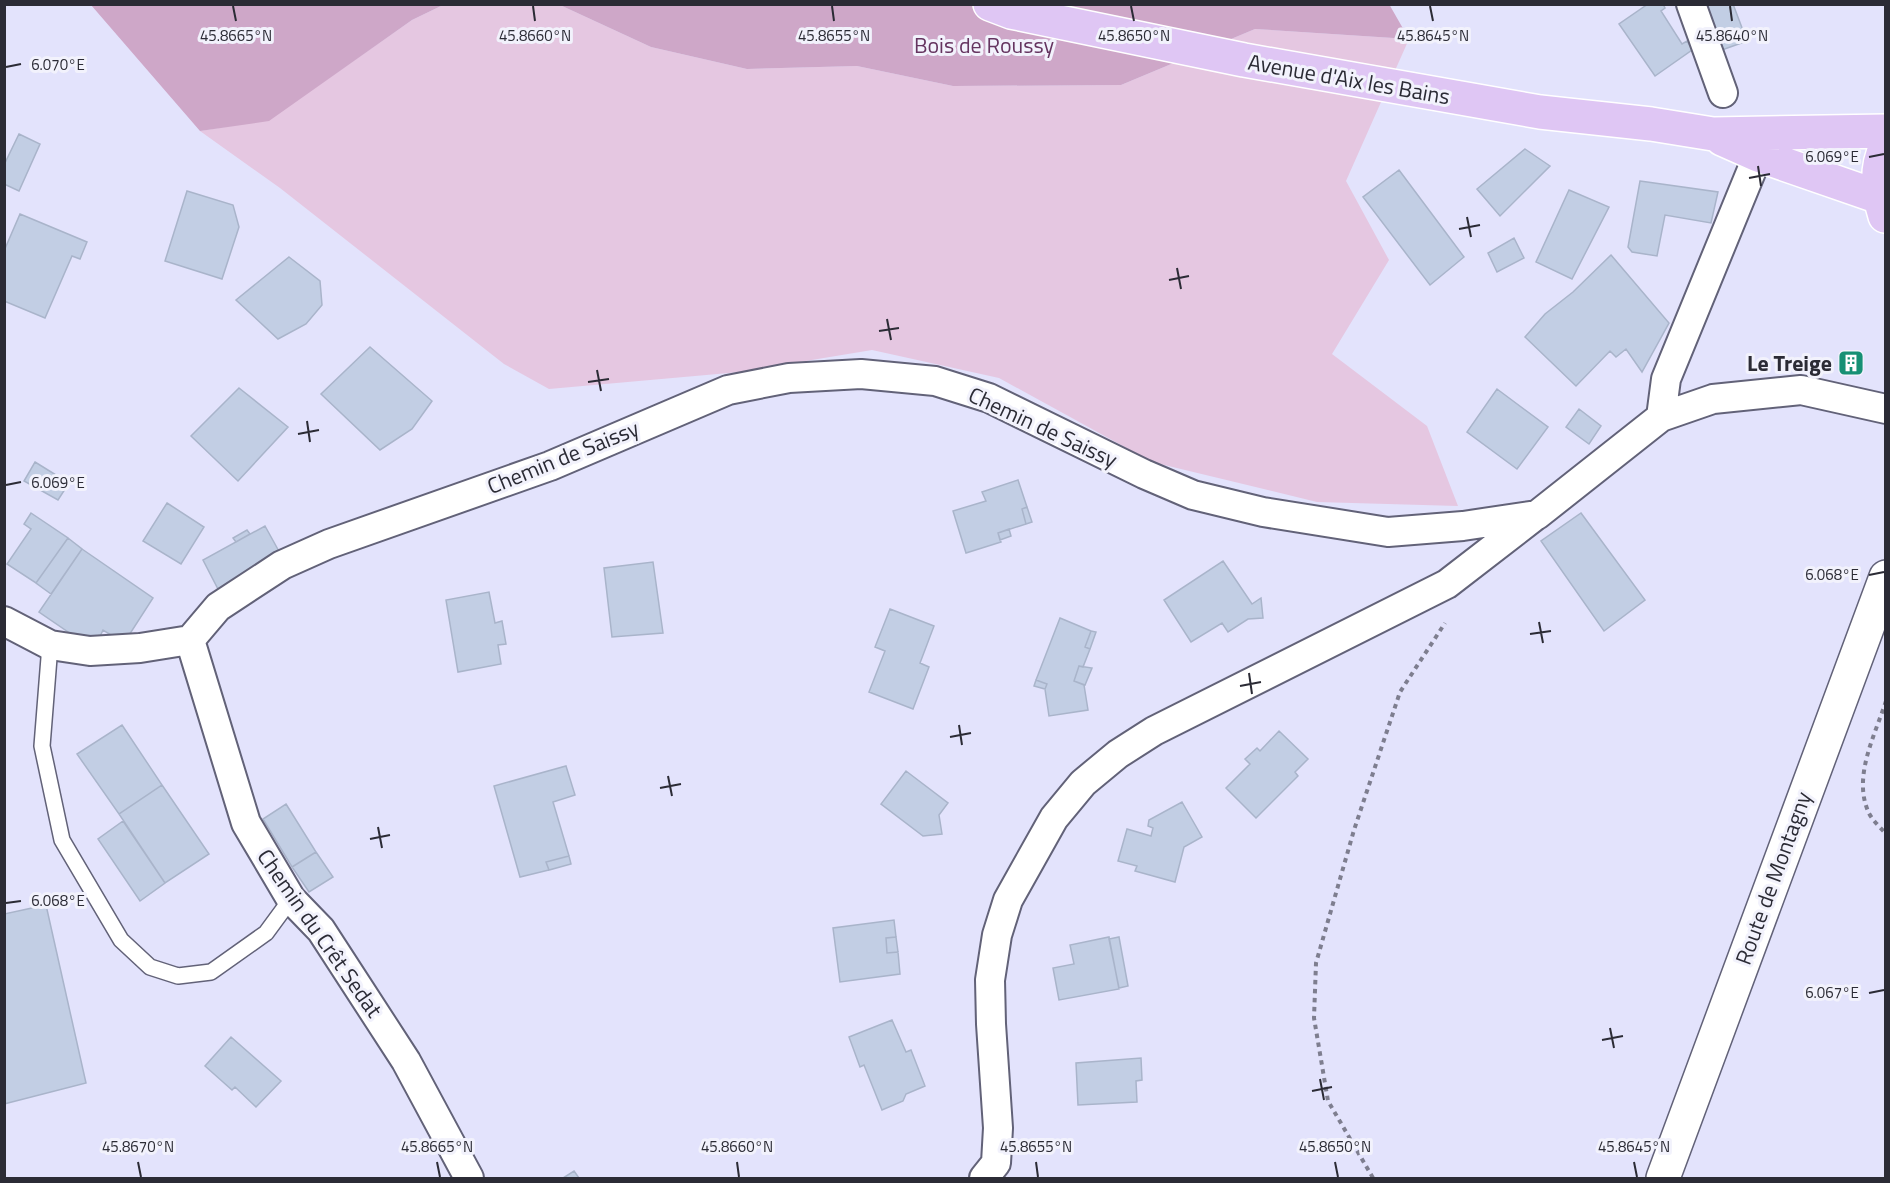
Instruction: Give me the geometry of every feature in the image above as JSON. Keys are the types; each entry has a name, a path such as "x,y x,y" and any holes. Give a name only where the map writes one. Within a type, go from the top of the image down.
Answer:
{"main road":[{"name":"Avenue d'Aix les Bains","path":"990,4 1022,14 1255,62 1540,112 1651,124 1713,134"},
{"path":"1713,134 1886,131"},
{"path":"1713,134 1882,207 1878,174 1886,147"}],"street":[{"path":"1691,4 1723,93"},
{"path":"1661,417 1666,379 1758,155"},
{"name":"Chemin de Saissy","path":"190,640 218,608 282,565 310,552 550,466 728,390 789,378 861,374 935,381 989,398 1144,474 1193,495 1263,512 1388,532 1463,526 1537,515"},
{"path":"984,1179 996,1163 998,1128 990,980 998,935 1008,900 1054,818 1083,783 1118,754 1154,730 1447,584 1661,417 1713,399 1801,390 1886,409"},
{"name":"Route de Montagny","path":"1662,1179 1886,577"},
{"path":"4,621 51,645 90,651 140,648 190,640"},
{"name":"Chemin du Crêt Sedat","path":"190,640 246,823 291,899 321,930 406,1060 469,1179"}],"lane":[{"path":"51,645 42,746 62,840 121,940 150,967 178,976 211,972 266,933 291,899"}],"path":[{"path":"1373,1179 1328,1101 1314,1018 1316,963 1354,830 1400,692 1450,615"},
{"path":"1886,701 1864,767 1863,783 1868,814 1886,834"}],"shaded area":[{"path":"443,5 560,5 651,47 747,69 857,66 953,86 1121,85 1255,29 1409,39 1346,181 1389,260 1332,354 1427,426 1458,506 1317,502 1152,462 999,378 872,350 740,372 549,389 504,364 280,188 200,131 269,120 412,20"}],"green space":[{"name":"Bois de Roussy","path":"1389,4 1409,39 1255,29 1121,85 953,86 857,66 747,69 651,47 560,5"},
{"path":"91,5 443,5 412,20 269,121 200,131"}],"building":[{"path":"1648,4 1663,4 1665,8 1661,11 1682,44 1687,41 1692,50 1655,76 1619,24"},
{"path":"1705,4 1733,4 1747,41 1719,51"},
{"path":"19,134 40,144 19,191 4,184 4,165"},
{"path":"1525,149 1550,166 1500,216 1477,189"},
{"path":"1399,170 1464,257 1430,285 1363,197"},
{"path":"1640,181 1718,192 1711,223 1665,215 1657,256 1632,252 1628,247"},
{"path":"1569,190 1609,207 1572,279 1536,262"},
{"path":"187,191 233,205 239,227 222,279 165,261"},
{"path":"20,214 87,242 80,259 72,256 45,318 4,301 4,251"},
{"path":"1514,238 1524,258 1497,272 1488,253"},
{"path":"1611,255 1669,323 1642,372 1626,349 1616,357 1610,351 1576,386 1525,337 1545,314 1573,292"},
{"path":"289,257 320,281 322,305 306,324 278,339 236,300"},
{"path":"370,347 432,401 412,429 380,450 321,394"},
{"name":"Le Treige","path":"1842,355 1862,359 1860,371 1839,368"},
{"path":"239,388 288,427 238,481 191,436"},
{"path":"1497,389 1548,427 1517,469 1467,432"},
{"path":"1579,409 1601,426 1589,444 1566,427"},
{"path":"35,462 69,483 58,500 24,481"},
{"path":"1018,480 1027,507 1022,509 1026,524 998,533 1001,542 966,553 953,511 986,501 982,492"},
{"path":"167,503 204,527 181,564 143,541"},
{"path":"1027,507 1032,522 1026,524 1022,509"},
{"path":"31,513 68,538 36,583 7,564 31,529 24,524"},
{"path":"1581,513 1645,600 1604,631 1541,541"},
{"path":"265,526 281,555 219,591 203,560"},
{"path":"1009,529 1011,536 1000,540 998,533"},
{"path":"247,530 250,534 236,542 233,538"},
{"path":"68,538 82,549 51,594 36,583"},
{"path":"82,549 153,598 124,643 103,630 98,641 77,638 39,612"},
{"path":"1223,561 1252,604 1261,598 1263,618 1248,619 1228,632 1222,623 1191,642 1164,600"},
{"path":"653,562 663,633 612,637 604,568"},
{"path":"489,592 495,623 502,621 506,644 498,645 501,664 458,672 446,600"},
{"path":"890,609 934,626 920,663 929,667 913,709 869,692 885,651 875,647"},
{"path":"1060,618 1091,631 1085,647 1090,649 1083,667 1079,666 1074,681 1084,685 1088,710 1049,716 1045,689 1047,684 1036,680"},
{"path":"1091,631 1096,632 1090,649 1085,647"},
{"path":"1079,666 1092,668 1085,685 1074,681"},
{"path":"1036,680 1047,684 1045,689 1034,686"},
{"path":"122,725 162,785 119,814 77,754"},
{"path":"1279,731 1308,759 1295,772 1298,776 1256,818 1226,788 1250,764 1245,759 1257,748 1260,751"},
{"path":"566,766 575,795 553,802 569,856 546,862 549,870 520,877 494,786"},
{"path":"906,771 948,803 939,815 942,834 923,836 881,804"},
{"path":"162,785 209,854 165,883 119,814"},
{"path":"1182,802 1202,837 1184,847 1175,882 1135,871 1137,866 1118,861 1127,829 1151,836 1153,828 1148,826 1149,820"},
{"path":"286,804 316,852 292,867 263,819"},
{"path":"123,821 165,883 140,901 98,839"},
{"path":"316,852 333,877 309,892 292,867"},
{"path":"569,856 571,864 549,870 546,862"},
{"path":"46,905 86,1083 4,1104 4,914"},
{"path":"894,920 896,937 886,938 887,953 898,952 900,974 840,982 833,928"},
{"path":"896,937 898,952 887,953 886,938"},
{"path":"1109,937 1119,989 1059,1000 1053,968 1074,964 1070,945"},
{"path":"1119,937 1128,986 1119,988 1109,939"},
{"path":"892,1020 906,1052 911,1050 925,1086 906,1094 903,1101 882,1110 864,1065 860,1067 849,1037"},
{"path":"231,1037 281,1081 256,1107 235,1087 232,1090 205,1066"},
{"path":"1141,1058 1142,1080 1136,1081 1137,1102 1078,1105 1076,1063"},
{"path":"574,1171 579,1178 563,1178"}],"place":[{"name":"Le Treige","path":"1851,363"}]}
